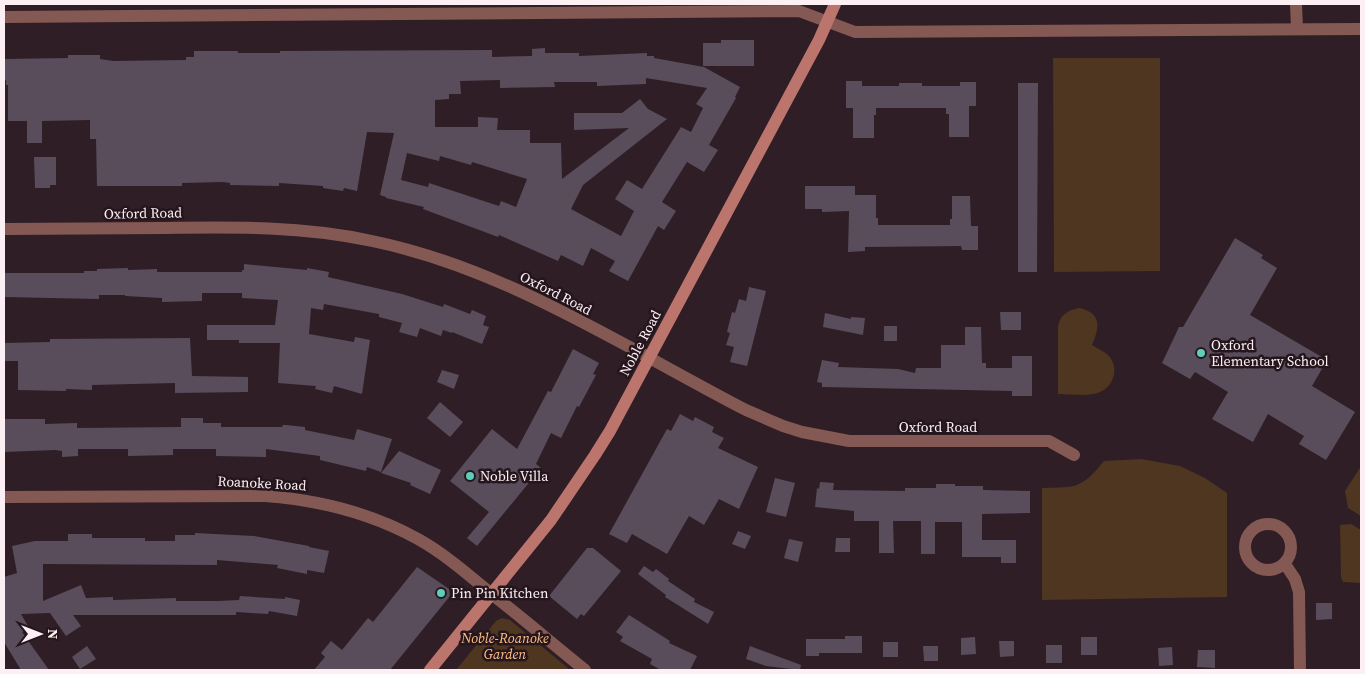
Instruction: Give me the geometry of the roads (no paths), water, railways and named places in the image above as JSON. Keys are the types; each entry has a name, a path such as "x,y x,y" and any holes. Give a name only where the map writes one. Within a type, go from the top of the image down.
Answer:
{"main road":[{"name":"Noble Road","path":"430,670 551,520 580,479 610,431 772,130 835,4"}],"street":[{"path":"1296,4 1297,28"},
{"path":"4,17 799,11 855,32 1361,28"},
{"name":"Oxford Road","path":"4,229 273,228 332,234 372,241 431,256 492,279 546,304 764,419 816,436 849,441 876,442 1044,441 1054,443 1074,455"},
{"name":"Roanoke Road","path":"4,496 279,497 314,502 358,513 401,530 430,546 492,593 586,670"},
{"path":"1285,564 1296,579 1299,592 1300,670"}],"place":[{"name":"Oxford Elementary School","path":"1201,353"},
{"name":"Noble Villa","path":"470,476"},
{"name":"Pin Pin Kitchen","path":"441,593"}],"park label":[{"name":"Noble-Roanoke Garden","path":"505,646"}]}
